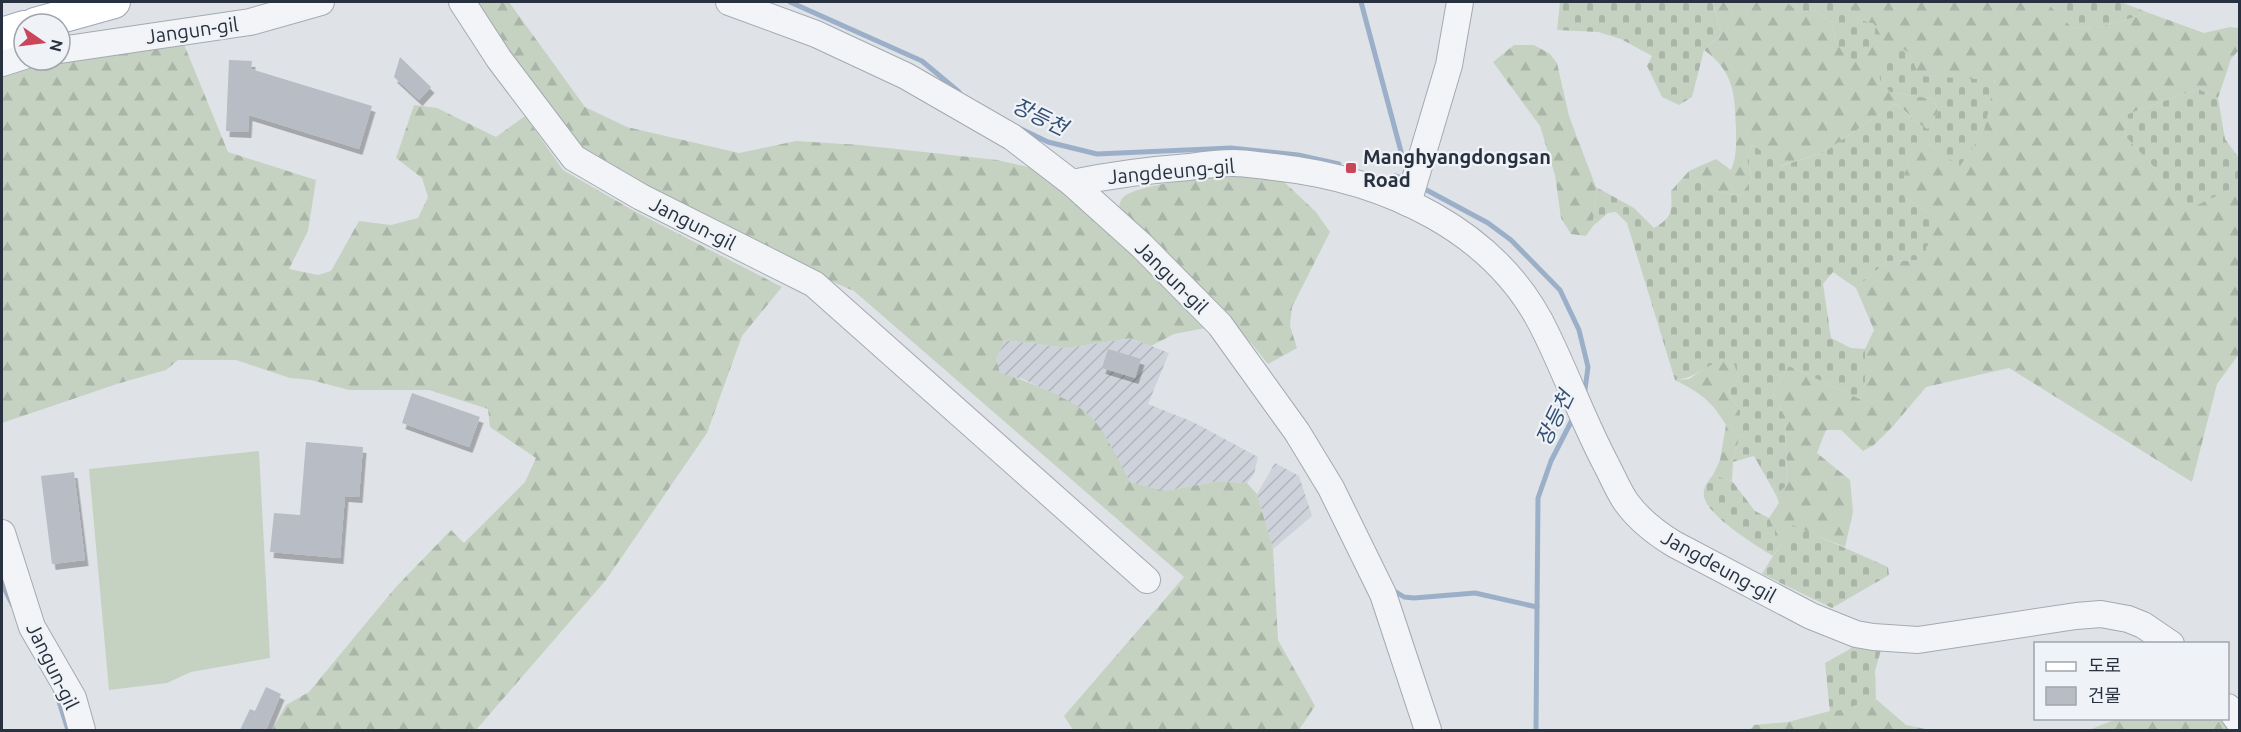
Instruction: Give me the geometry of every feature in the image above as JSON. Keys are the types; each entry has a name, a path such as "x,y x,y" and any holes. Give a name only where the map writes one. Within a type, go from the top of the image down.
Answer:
{"main road":[{"path":"72,14 114,2"}],"street":[{"name":"Jangun-gil","path":"72,48 250,22 321,2"},
{"name":"Jangun-gil","path":"462,2 499,59 574,158 641,197 814,284 1147,580"},
{"name":"Jangun-gil","path":"729,2 816,33 906,76 1012,138 1072,183 1142,246 1220,325 1297,432 1331,488 1383,594 1428,730"},
{"path":"1412,190 1449,65 1460,2"},
{"name":"Jangdeung-gil","path":"1072,183 1120,173 1234,163 1301,170 1376,189 1412,190 1450,225 1503,267 1531,304 1591,436 1626,502 1656,533 1810,616 1856,634 1895,640 1918,640 2101,614 2128,619 2143,625 2168,642"},
{"name":"Jangun-gil","path":"2,533 32,627 73,698 82,730"},
{"path":"2229,708 2240,723"}],"shaded area":[{"path":"1131,338 1169,353 1148,404 1193,422 1258,457 1254,474 1247,483 1219,481 1165,491 1130,482 1094,420 1065,399 1023,379 1000,374 996,359 1005,340 1067,348"},
{"path":"1275,463 1299,476 1312,516 1273,549 1257,494"}],"green space":[{"path":"476,2 509,2 585,107 627,127 739,153 796,141 860,145 997,160 1045,171 1211,327 1174,334 1151,346 1131,338 1067,348 1005,340 996,359 1000,373 1051,392 1087,413 1105,435 1130,482 1165,491 1219,481 1247,483 1257,494 1273,549 1278,640 1315,706 1299,730 1073,730 1064,716 1184,577 854,291 819,276 580,151 506,53"},
{"path":"1560,2 1713,2 1721,34 1704,50 1692,97 1679,105 1662,97 1647,66 1652,56 1621,39 1598,32 1557,30"},
{"path":"1713,2 1787,2 1799,13 1813,10 1833,23 1835,43 1874,24 1855,18 1850,5 1853,2 2046,2 2074,29 2099,27 2149,13 2204,33 2230,27 2239,28 2239,50 2231,59 2218,98 2198,89 2128,114 2125,136 2155,168 2185,210 2239,185 2239,354 2217,384 2192,482 2009,368 1926,387 1894,425 1874,445 1863,451 1841,430 1826,430 1817,453 1850,480 1853,512 1845,547 1793,526 1773,556 1775,531 1769,518 1779,503 1776,495 1787,484 1785,417 1773,392 1789,366 1860,399 1865,382 1865,349 1874,330 1856,288 1887,261 1918,260 1931,214 1904,197 1904,175 1916,143 1928,144 1960,165 1995,81 1919,76 1910,53 1890,92 1934,99 1938,112 1928,129 1895,104 1823,153 1780,166 1752,144 1747,159 1752,179 1740,196 1709,190 1689,171 1716,159 1731,170 1736,145 1735,105 1731,85 1722,66 1704,50 1721,34"},
{"path":"1787,2 1853,2 1851,5 1855,18 1874,24 1880,34 1867,56 1855,62 1835,43 1833,23 1813,10 1799,13"},
{"path":"2046,2 2121,2 2149,13 2099,27 2074,29"},
{"path":"183,42 228,152 316,180 308,231 289,269 318,275 331,271 359,221 391,225 418,218 428,197 422,178 396,158 414,105 437,108 496,137 525,116 563,170 634,211 782,287 742,336 707,433 606,580 476,730 272,730 286,705 309,692 395,588 451,530 464,543 525,482 536,458 490,427 488,409 429,390 349,390 311,380 290,378 236,360 178,360 166,370 2,423 2,74 12,71 72,72 72,59"},
{"path":"1514,45 1534,45 1550,54 1557,63 1569,116 1596,187 1593,226 1586,236 1571,234 1561,218 1555,175 1540,126 1493,62"},
{"path":"1897,46 1910,53 1919,76 1995,80 1984,131 1960,166 1928,144 1916,144 1904,175 1904,197 1931,214 1931,240 1918,260 1887,261 1856,288 1833,272 1823,284 1831,338 1851,348 1865,349 1865,382 1860,399 1789,366 1773,392 1785,417 1787,485 1776,495 1754,456 1733,462 1740,435 1740,411 1728,392 1739,378 1732,358 1716,362 1684,379 1675,380 1627,223 1616,212 1608,213 1593,226 1596,187 1634,208 1654,228 1668,217 1671,209 1671,191 1689,171 1709,190 1740,196 1752,179 1747,159 1752,144 1781,166 1823,153 1895,104 1928,129 1938,112 1934,99 1890,92 1880,80 1879,62"},
{"path":"2198,89 2218,98 2225,139 2239,158 2239,185 2185,211 2155,168 2125,136 2128,114"},
{"path":"1233,175 1282,180 1316,212 1330,232 1292,307 1290,326 1297,348 1268,364 1252,344 1119,211 1122,198 1136,191 1163,184"},
{"path":"1732,357 1739,378 1728,392 1740,411 1740,435 1733,462 1732,481 1713,475 1720,460 1726,425 1704,398 1675,380 1689,379 1716,361"},
{"path":"259,451 270,658 191,672 167,683 109,690 89,469"},
{"path":"1713,475 1732,481 1755,511 1769,518 1775,531 1774,555 1793,525 1888,567 1889,575 1832,608 1762,574 1773,556 1725,523 1705,500 1704,490"},
{"path":"1855,643 1881,650 1875,671 1876,699 1830,713 1825,663 1850,649"},
{"path":"1876,699 1906,725 1930,730 1749,730 1754,725 1788,722"},
{"path":"2114,720 2225,720 2234,730 2089,730"}],"building":[{"path":"400,57 431,87 419,100 394,77"},
{"path":"229,60 252,61 251,69 372,106 359,149 249,115 248,132 226,131"},
{"path":"1108,349 1141,359 1135,378 1102,368"},
{"path":"412,393 480,417 469,447 402,423"},
{"path":"306,442 363,447 359,497 345,496 340,558 270,552 274,513 300,515"},
{"path":"74,472 85,560 52,564 41,476"},
{"path":"266,687 281,694 266,730 240,730 250,709 255,711"}],"waterway":[{"name":"장등천","path":"790,2 922,61 959,92"},
{"path":"1361,2 1403,159"},
{"name":"장등천","path":"1019,128 1048,142 1097,154 1231,148 1298,155 1339,164"},
{"name":"장등천","path":"1395,176 1408,180"},
{"name":"장등천","path":"1421,187 1488,223 1511,240 1560,290 1579,330 1588,367 1584,397"},
{"name":"장등천","path":"1536,730 1538,498 1551,461 1574,416"},
{"path":"2,584 13,606"},
{"path":"1396,592 1404,597 1414,598 1475,593 1537,607"},
{"path":"56,692 68,730"}],"place":[{"name":"Manghyangdongsan Road","path":"1351,168"}]}
